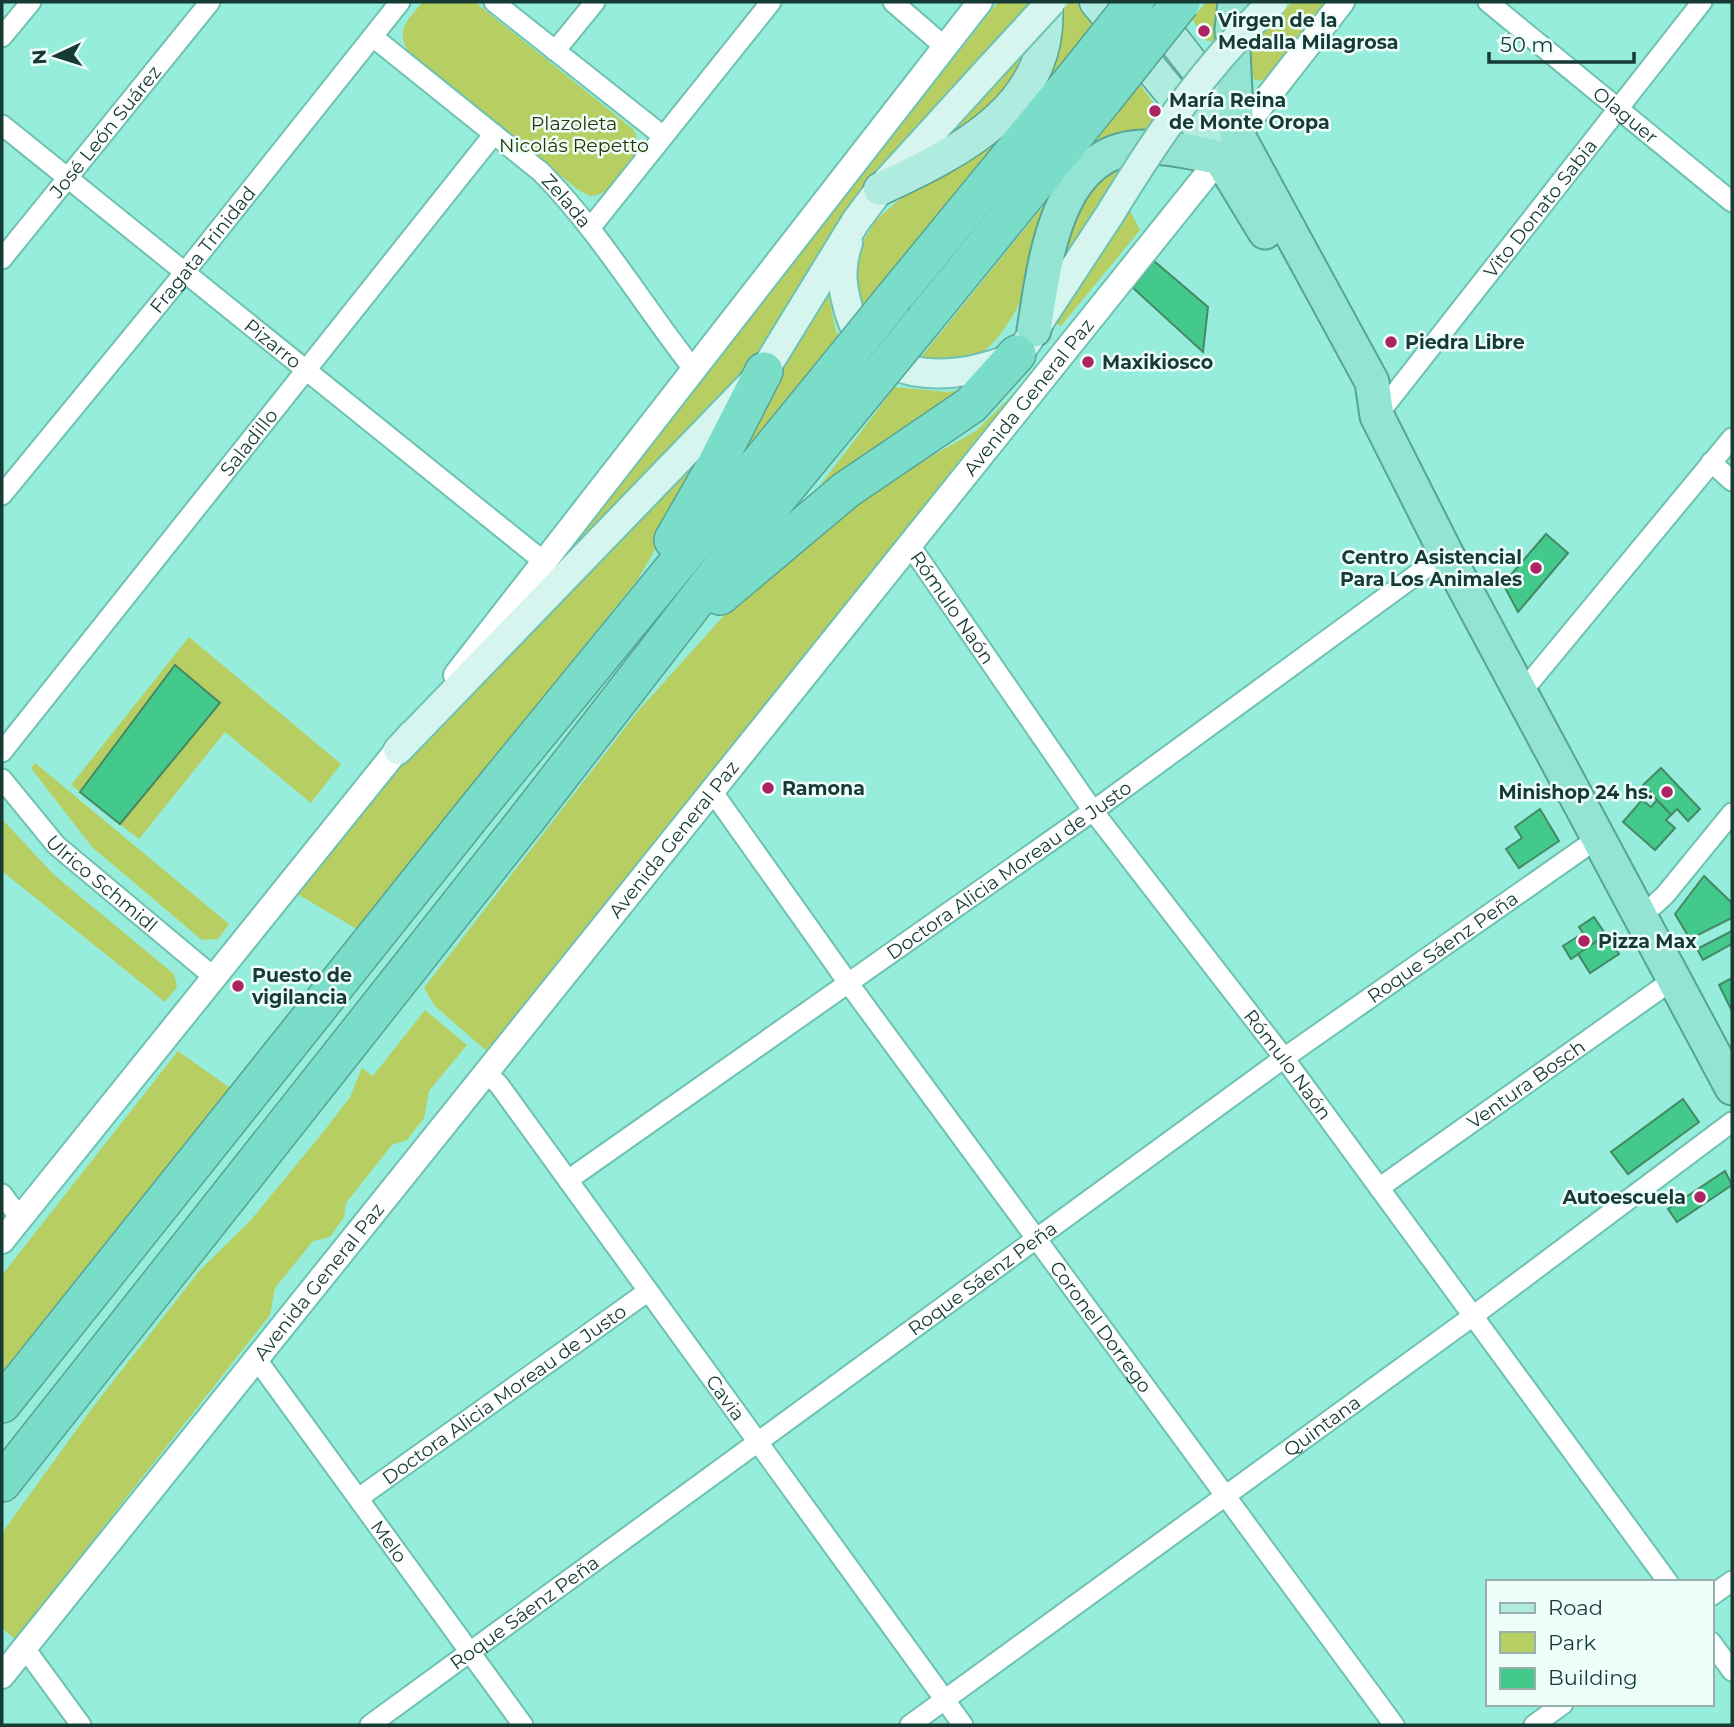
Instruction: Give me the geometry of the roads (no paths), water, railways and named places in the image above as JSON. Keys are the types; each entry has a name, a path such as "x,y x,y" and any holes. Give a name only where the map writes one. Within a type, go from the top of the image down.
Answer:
{"highway":[{"path":"2,1404 627,624 1135,2"},
{"path":"2,1483 526,820 649,659 1181,2"},
{"path":"1235,2 1228,146 1238,185 1358,400 1377,416 1446,553 1732,1088"},
{"path":"649,659 796,530 846,490 971,405 1026,342 1051,239 1062,208 1088,170 1114,154 1146,147 1228,146"},
{"path":"627,624 716,466 764,371"},
{"path":"2,1509 74,1391"}],"main road":[{"path":"398,750 764,371 856,220 1049,2"},
{"path":"880,190 934,164 1006,114 1025,90 1040,58 1047,39 1049,2"},
{"path":"1096,2 1196,123 1228,146"},
{"path":"1144,2 1212,89 1228,146"},
{"path":"856,220 842,257 841,273 853,327 870,351 883,362 929,373 982,368 1026,342 1156,140 1199,80 1272,2"}],"street":[{"path":"2,37 31,2"},
{"name":"José León Suárez","path":"2,260 210,2"},
{"name":"Fragata Trinidad","path":"2,495 186,272 400,2"},
{"path":"494,2 663,136"},
{"path":"555,51 596,2"},
{"path":"591,227 771,2"},
{"path":"893,2 945,47"},
{"path":"2,1241 398,750 980,2"},
{"name":"Avenida General Paz","path":"2,1676 1342,2"},
{"name":"Olaguer","path":"1489,2 1732,202"},
{"name":"Vito Donato Sabia","path":"1377,416 1702,2"},
{"name":"Zelada","path":"373,37 541,172 591,227 694,370"},
{"name":"Pizarro","path":"2,125 543,561"},
{"name":"Saladillo","path":"2,752 494,134"},
{"path":"1520,690 1531,681 1732,438"},
{"path":"1711,462 1732,481"},
{"name":"Rómulo Naón","path":"909,544 1093,811 1284,1058 1667,1580"},
{"name":"Doctora Alicia Moreau de Justo","path":"568,1180 1093,811 1446,553"},
{"name":"Ulrico Schmidl","path":"2,779 56,845 215,978"},
{"name":"Coronel Dorrego","path":"712,791 849,984 1394,1725"},
{"path":"1640,918 1665,895 1732,813"},
{"name":"Roque Sáenz Peña","path":"370,1725 1284,1058 1598,838"},
{"name":"Ventura Bosch","path":"1379,1188 1674,979"},
{"name":"Cavia","path":"485,1071 568,1180 962,1725"},
{"name":"Quintana","path":"910,1725 1225,1493 1473,1315 1732,1122"},
{"path":"2,1194 20,1218"},
{"name":"Doctora Alicia Moreau de Justo","path":"360,1497 647,1292"},
{"name":"Melo","path":"255,1357 360,1497 523,1725"},
{"path":"1713,1595 1732,1581"},
{"path":"1713,1645 1732,1671"},
{"path":"24,1647 81,1725"},
{"path":"1534,1725 1560,1706"}],"place":[{"name":"Virgen de la Medalla Milagrosa","path":"1204,31"},
{"name":"María Reina de Monte Oropa","path":"1155,111"},
{"name":"Piedra Libre","path":"1391,342"},
{"name":"Maxikiosco","path":"1088,362"},
{"name":"Centro Asistencial Para Los Animales","path":"1536,568"},
{"name":"Ramona","path":"768,788"},
{"name":"Minishop 24 hs.","path":"1667,792"},
{"name":"Pizza Max","path":"1584,941"},
{"name":"Puesto de vigilancia","path":"238,986"},
{"name":"Autoescuela","path":"1700,1197"}],"park label":[{"name":"Plazoleta Nicolás Repetto","path":"574,134"}]}
